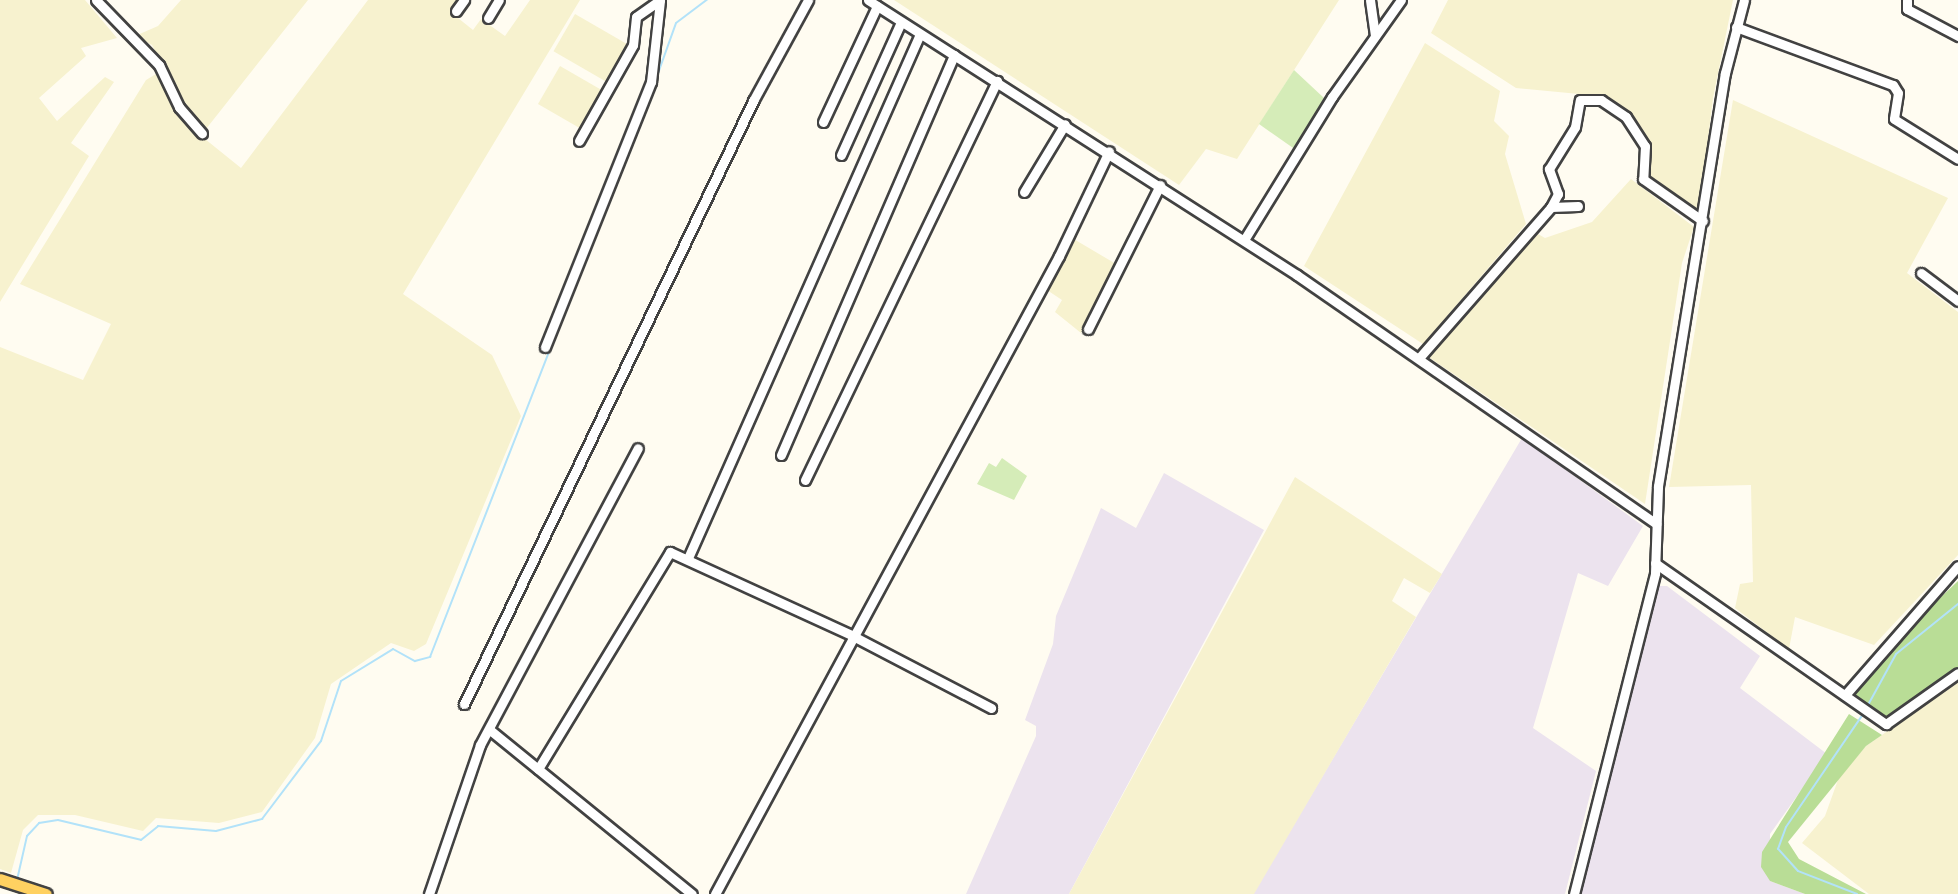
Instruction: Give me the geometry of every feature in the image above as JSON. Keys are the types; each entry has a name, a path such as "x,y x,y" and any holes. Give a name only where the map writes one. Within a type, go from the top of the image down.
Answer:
{"main road":[{"path":"3,880 46,894"}],"street":[{"path":"96,0 128,38 153,57 179,107 202,133"},
{"path":"456,11 464,0"},
{"path":"488,18 499,0"},
{"path":"545,347 651,82 660,0 654,1 636,17 633,45 579,141"},
{"path":"464,704 753,101 808,0"},
{"path":"1370,0 1375,36"},
{"path":"1244,240 1401,0"},
{"path":"1574,894 1655,563 1658,486 1736,27 1744,0"},
{"path":"1907,0 1911,12 1958,36"},
{"path":"823,122 872,3 1109,151 1244,240 1656,524"},
{"path":"841,155 901,22"},
{"path":"1736,27 1893,85 1898,93 1894,119 1958,159"},
{"path":"688,558 920,34"},
{"path":"781,455 954,55"},
{"path":"805,480 997,81"},
{"path":"1419,358 1551,207 1558,194 1549,169 1575,127 1576,105 1592,98 1615,107 1637,131 1645,146 1643,179 1703,221"},
{"path":"1024,192 1065,124"},
{"path":"715,894 851,635 1059,256 1109,151"},
{"path":"1088,329 1160,185"},
{"path":"1551,207 1578,206"},
{"path":"1921,273 1958,301"},
{"path":"429,894 490,730 638,448"},
{"path":"538,769 670,552 851,635 991,708"},
{"path":"1655,563 1845,695 1857,707 1886,724 1958,673"},
{"path":"1845,695 1958,566"},
{"path":"490,730 692,894"}],"shaded area":[{"path":"0,0 85,0 117,38 81,48 86,56 39,98 57,121 105,77 114,82 71,143 89,156 0,302"},
{"path":"181,0 308,0 206,129 183,105 152,45 135,36 158,26"},
{"path":"368,0 462,0 453,14 473,30 481,19 505,36 530,0 580,0 403,294 492,355 521,416 426,644 414,651 391,643 331,684 315,738 262,812 219,823 156,818 143,831 75,815 38,815 23,830 11,873 0,869 0,347 83,380 111,324 20,284 146,80 156,74 179,118 241,168"},
{"path":"894,0 1339,0 1237,159 1206,149 1179,185"},
{"path":"1448,0 1733,0 1713,98 1699,214 1650,179 1650,148 1641,127 1618,103 1600,96 1516,88 1431,33"},
{"path":"575,14 628,44 606,82 554,51"},
{"path":"1425,43 1500,91 1494,121 1509,136 1505,154 1526,224 1423,344 1304,266"},
{"path":"560,66 603,91 581,129 538,104"},
{"path":"1733,100 1948,198 1907,273 1958,312 1958,555 1874,645 1795,617 1789,649 1735,608 1740,584 1753,582 1751,485 1669,487"},
{"path":"1631,179 1694,227 1682,263 1645,504 1427,356 1538,234 1545,238 1592,222"},
{"path":"1072,238 1116,264 1081,333 1055,312 1062,300 1044,288"},
{"path":"1522,438 1643,526 1608,586 1578,573 1533,728 1596,771 1565,894 1253,894"},
{"path":"1164,473 1264,530 1069,894 966,894 1036,736 1036,726 1025,720 1053,644 1056,616 1101,508 1136,528"},
{"path":"1295,477 1442,574 1430,593 1404,578 1392,601 1416,617 1254,894 1069,894"},
{"path":"1658,586 1667,586 1760,656 1740,688 1827,754 1770,834 1770,881 1805,894 1580,894"},
{"path":"1958,682 1958,894 1869,894 1802,843 1825,816 1839,777 1866,746"}],"green space":[{"path":"1294,70 1324,98 1296,150 1259,124"},
{"path":"1002,458 1027,476 1014,500 977,484 989,463 996,467"},
{"path":"1958,581 1958,667 1887,717 1875,714 1853,697 1902,634"},
{"path":"1849,714 1882,735 1866,746 1788,842 1799,859 1866,894 1805,894 1770,881 1761,867 1762,852"}],"waterway":[{"path":"656,79 676,23 707,0"},
{"path":"17,880 27,836 39,823 58,820 141,840 158,826 216,831 262,819 321,741 341,681 393,649 415,661 430,657 595,234"},
{"path":"1868,705 1896,654 1958,604"},
{"path":"1857,894 1798,871 1778,849 1786,827 1863,714"}]}
